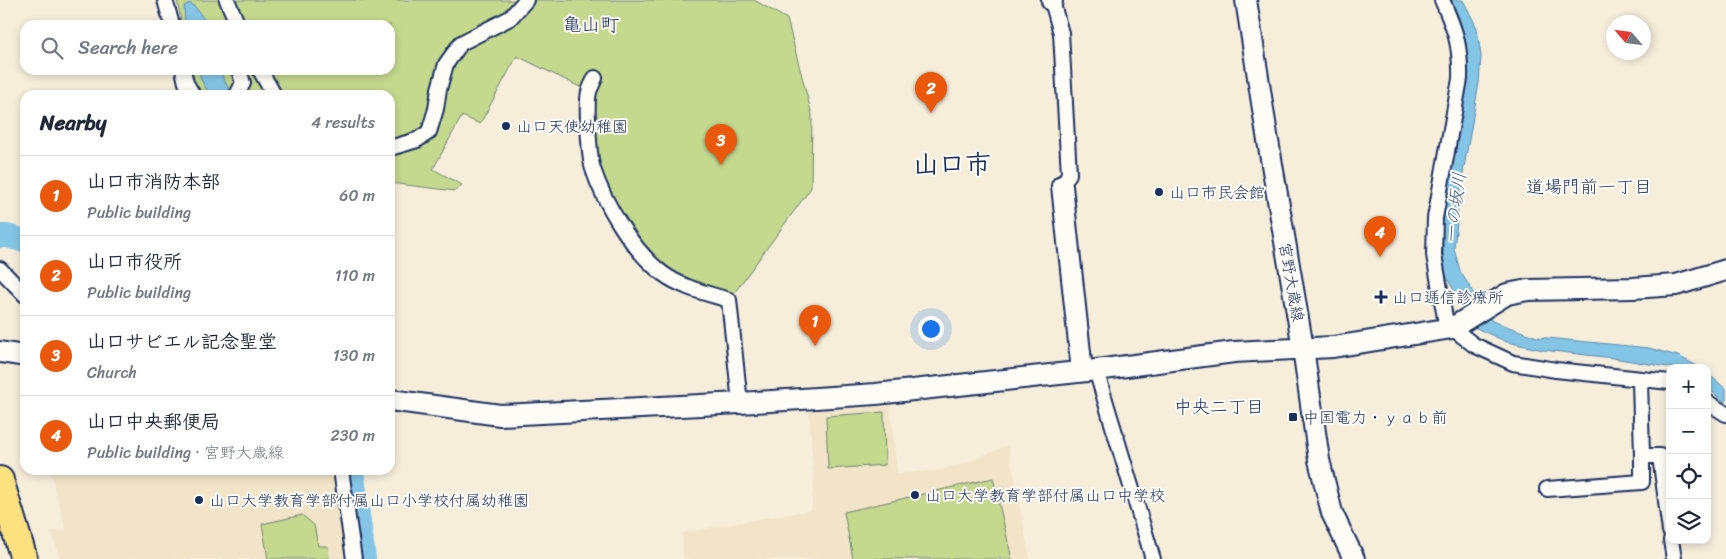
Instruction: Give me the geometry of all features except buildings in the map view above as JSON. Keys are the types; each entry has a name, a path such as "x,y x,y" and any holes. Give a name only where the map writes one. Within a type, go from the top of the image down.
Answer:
{"highway":[{"path":"0,480 24,559"}],"street":[{"path":"165,0 171,20"},
{"path":"227,0 232,20"},
{"path":"395,147 417,140 429,132 446,64 461,43 510,18 526,0"},
{"path":"1053,0 1061,33 1069,174 1062,186 1089,371 1153,559"},
{"name":"宮野大歳線","path":"1246,0 1303,348 1319,460 1332,512 1354,559"},
{"path":"1442,0 1455,30 1460,57 1460,79 1435,218 1434,255 1445,318 1456,326 1474,345 1513,363 1556,370 1666,382"},
{"path":"184,75 190,90"},
{"path":"240,90 243,83 241,75"},
{"path":"263,75 271,90"},
{"path":"595,78 589,93 589,142 592,168 605,196 631,242 662,272 684,286 729,300 740,403"},
{"path":"0,269 20,289"},
{"path":"395,401 500,415 876,394 1089,371 1234,352 1332,347 1456,326 1507,294 1528,290 1633,288 1676,285 1726,270"},
{"path":"0,352 20,355"},
{"path":"1547,489 1642,482 1640,380"},
{"path":"1711,405 1726,414"},
{"path":"1642,456 1660,456 1666,501"},
{"path":"341,475 354,559"},
{"path":"1672,544 1674,559"}],"shaded area":[{"name":"山口大学教育学部付属山口中学校","path":"890,406 897,474 934,471 963,464 1008,445 1030,559 683,559 682,533 811,510 814,481 809,411"},
{"name":"山口大学教育学部付属山口小学校付属幼稚園","path":"51,475 336,475 347,559 60,559 51,531 66,530"}],"green space":[{"path":"177,0 754,0 787,19 812,115 811,188 729,300 684,286 631,242 592,167 588,91 517,56 480,124 462,116 433,169 462,185 455,191 395,184 395,90 198,90 194,85 192,75 395,75 395,20 181,20"},
{"path":"884,412 885,465 828,469 826,416"},
{"path":"993,478 1012,559 853,559 844,512"},
{"path":"302,515 314,525 318,546 328,546 329,559 268,559 262,524"}],"water":[{"name":"一の坂川","path":"1451,0 1463,0 1477,28 1481,56 1479,83 1462,179 1454,248 1460,271 1492,321 1537,337 1649,348 1678,356 1693,364 1666,364 1666,367 1543,350 1507,342 1476,328 1448,280 1444,268 1442,219 1468,69 1465,38 1459,17"},
{"path":"190,3 204,20 185,20 184,6"},
{"path":"200,75 222,75 229,90 207,90"},
{"path":"1711,376 1726,389 1726,403 1711,391"}],"waterway":[{"path":"0,236 20,240"},
{"path":"353,475 364,559"}],"place":[{"name":"山口市役所","path":"931,113"},
{"name":"山口天使幼稚園","path":"506,126"},
{"name":"山口サビエル記念聖堂","path":"721,165"},
{"name":"山口市民会館","path":"1159,192"},
{"name":"山口中央郵便局","path":"1380,257"},
{"name":"山口逓信診療所","path":"1381,297"},
{"name":"山口市消防本部","path":"815,346"},
{"name":"中国電力・ｙａｂ前","path":"1293,417"},
{"name":"山口大学教育学部付属山口中学校","path":"915,495"},
{"name":"山口大学教育学部付属山口小学校付属幼稚園","path":"199,500"}],"district":[{"name":"亀山町","path":"591,24"},
{"name":"山口市","path":"952,164"},
{"name":"道場門前一丁目","path":"1589,187"},
{"name":"中央二丁目","path":"1219,407"}]}
